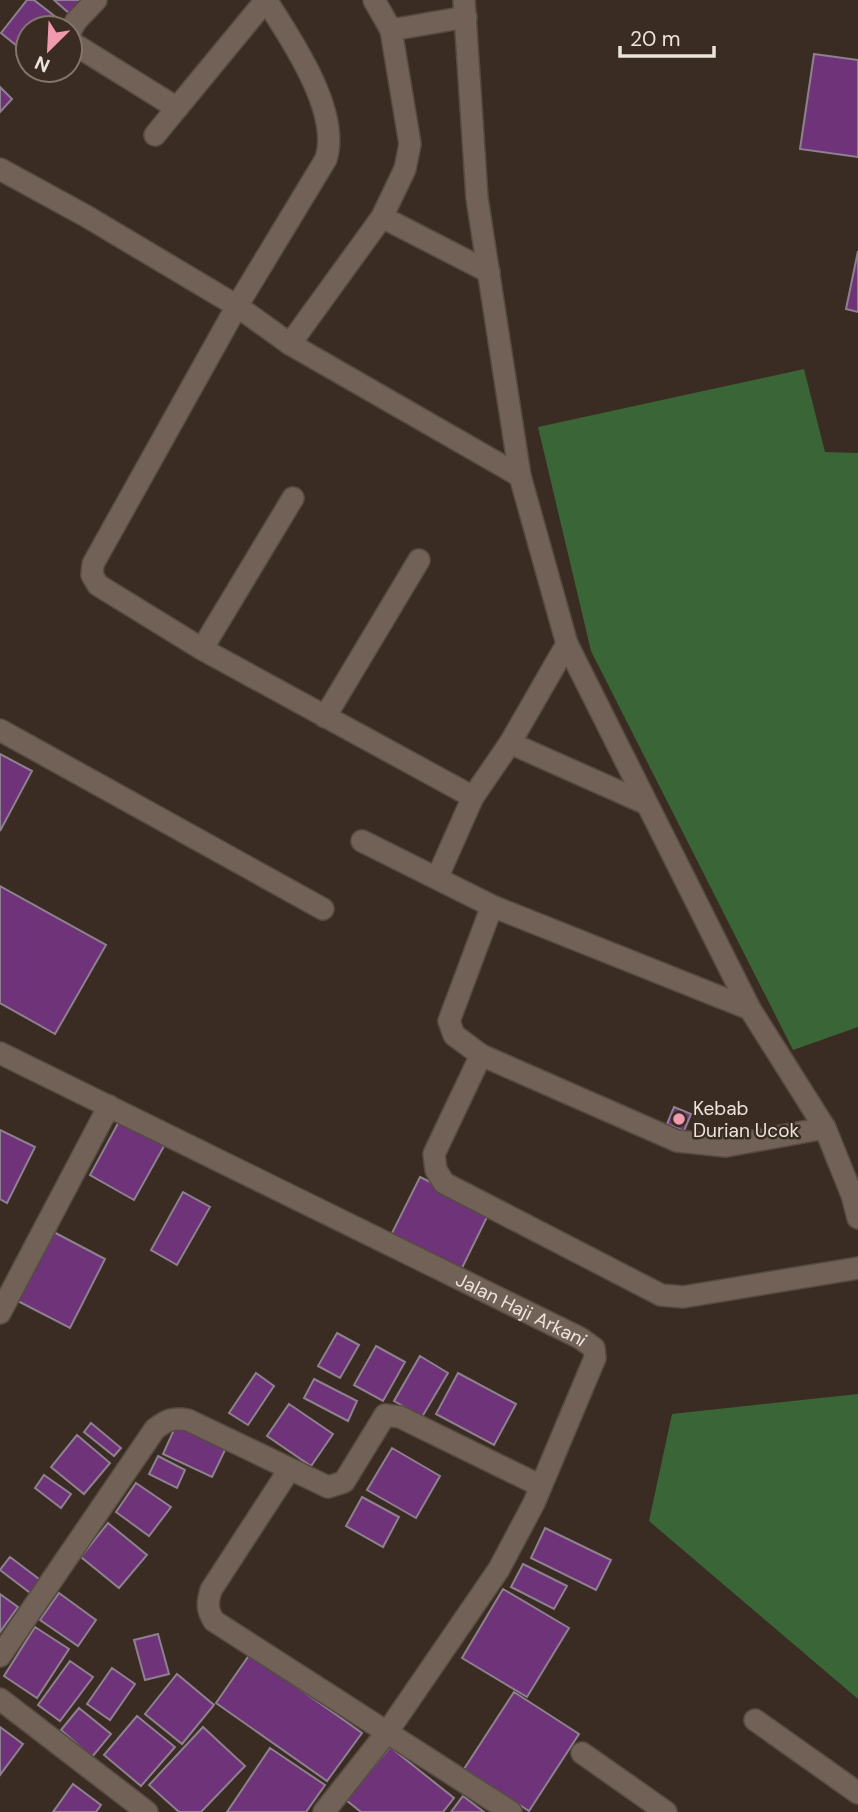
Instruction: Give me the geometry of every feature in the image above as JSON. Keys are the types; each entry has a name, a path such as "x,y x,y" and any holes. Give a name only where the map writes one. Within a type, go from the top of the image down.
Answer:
{"street":[{"path":"83,14 96,0"},
{"path":"155,135 266,0 300,56 314,88 324,113 330,147 326,159 237,306 93,565 92,575 99,585 202,649 473,797"},
{"path":"290,344 382,217 405,169 410,144 391,30 373,0"},
{"path":"391,30 465,8 477,198 520,476 567,644 750,1009 825,1128 852,1195 858,1218"},
{"path":"84,50 177,108"},
{"path":"0,169 86,216 237,306 290,344 520,476"},
{"path":"382,217 489,272"},
{"path":"202,649 293,498"},
{"path":"325,717 419,560"},
{"path":"438,878 473,797 510,743 567,644"},
{"path":"0,730 323,909"},
{"path":"510,743 647,804"},
{"path":"362,841 492,906 750,1009"},
{"path":"492,906 449,1021 454,1035 481,1055 677,1141 726,1146 825,1128"},
{"name":"Jalan Haji Arkani","path":"0,1053 580,1338 594,1348 595,1358 541,1486 499,1569 388,1731 324,1812"},
{"path":"481,1055 434,1154 436,1170 444,1183 662,1295 683,1297 858,1268"},
{"path":"0,1313 110,1106"},
{"path":"0,1656 155,1429 167,1420 188,1420 328,1487 344,1482 385,1415 400,1417 541,1486"},
{"path":"289,1469 211,1590 207,1602 214,1621 511,1812"},
{"path":"0,1699 147,1812"},
{"path":"755,1720 858,1793"},
{"path":"582,1754 666,1812"}],"green space":[{"path":"804,369 825,452 858,453 858,1027 793,1050 591,651 538,427"},
{"path":"858,1394 858,1699 649,1521 672,1414"}],"building":[{"path":"27,0 34,0 52,14 16,14"},
{"path":"54,0 82,0 70,14"},
{"path":"14,16 14,44 1,33"},
{"path":"814,54 858,60 858,157 800,149"},
{"path":"0,87 12,99 0,112"},
{"path":"858,251 858,312 846,309"},
{"path":"0,754 32,771 0,831"},
{"path":"0,886 106,945 55,1034 0,1003"},
{"name":"Kebab Durian Ucok","path":"674,1107 691,1114 684,1131 667,1124"},
{"path":"123,1114 168,1139 134,1200 90,1175"},
{"path":"0,1130 35,1147 7,1203 0,1199"},
{"path":"420,1177 490,1211 460,1272 390,1237"},
{"path":"183,1192 210,1207 177,1265 151,1250"},
{"path":"48,1229 105,1259 70,1328 12,1298"},
{"path":"337,1333 359,1345 340,1378 318,1366"},
{"path":"376,1346 405,1362 383,1401 354,1385"},
{"path":"420,1356 448,1373 422,1417 394,1401"},
{"path":"256,1373 274,1386 248,1425 229,1413"},
{"path":"458,1373 516,1404 494,1445 436,1414"},
{"path":"314,1379 357,1401 348,1421 304,1398"},
{"path":"289,1404 333,1434 311,1466 267,1436"},
{"path":"91,1423 121,1448 114,1456 84,1432"},
{"path":"177,1423 227,1446 212,1477 163,1454"},
{"path":"77,1435 110,1463 84,1494 51,1467"},
{"path":"392,1448 440,1476 416,1518 367,1490"},
{"path":"158,1456 185,1470 177,1488 149,1474"},
{"path":"44,1475 71,1494 61,1508 35,1488"},
{"path":"136,1483 171,1507 149,1536 116,1512"},
{"path":"362,1497 399,1517 383,1547 346,1526"},
{"path":"108,1523 147,1555 119,1588 81,1557"},
{"path":"545,1528 611,1560 596,1590 531,1558"},
{"path":"10,1557 43,1582 33,1595 0,1570"},
{"path":"523,1564 567,1586 554,1609 511,1587"},
{"path":"503,1589 569,1628 527,1697 462,1658"},
{"path":"59,1593 96,1620 78,1646 40,1620"},
{"path":"0,1594 18,1607 0,1632"},
{"path":"35,1627 69,1649 37,1698 4,1676"},
{"path":"158,1634 169,1674 145,1680 134,1640"},
{"path":"250,1654 362,1733 327,1781 216,1703"},
{"path":"70,1661 93,1677 60,1721 38,1705"},
{"path":"112,1668 135,1684 110,1720 87,1704"},
{"path":"177,1674 214,1705 182,1744 145,1714"},
{"path":"514,1692 579,1734 529,1811 464,1769"},
{"path":"79,1708 111,1734 92,1757 61,1730"},
{"path":"137,1716 175,1747 141,1786 104,1755"},
{"path":"0,1727 23,1744 0,1775"},
{"path":"203,1727 245,1766 201,1812 179,1812 149,1785"},
{"path":"390,1747 454,1798 443,1812 361,1812 346,1800"},
{"path":"270,1748 325,1785 306,1812 227,1812"},
{"path":"73,1784 101,1805 96,1812 53,1812"},
{"path":"463,1796 484,1812 451,1812"}],"place":[{"name":"Kebab Durian Ucok","path":"679,1119"}]}
